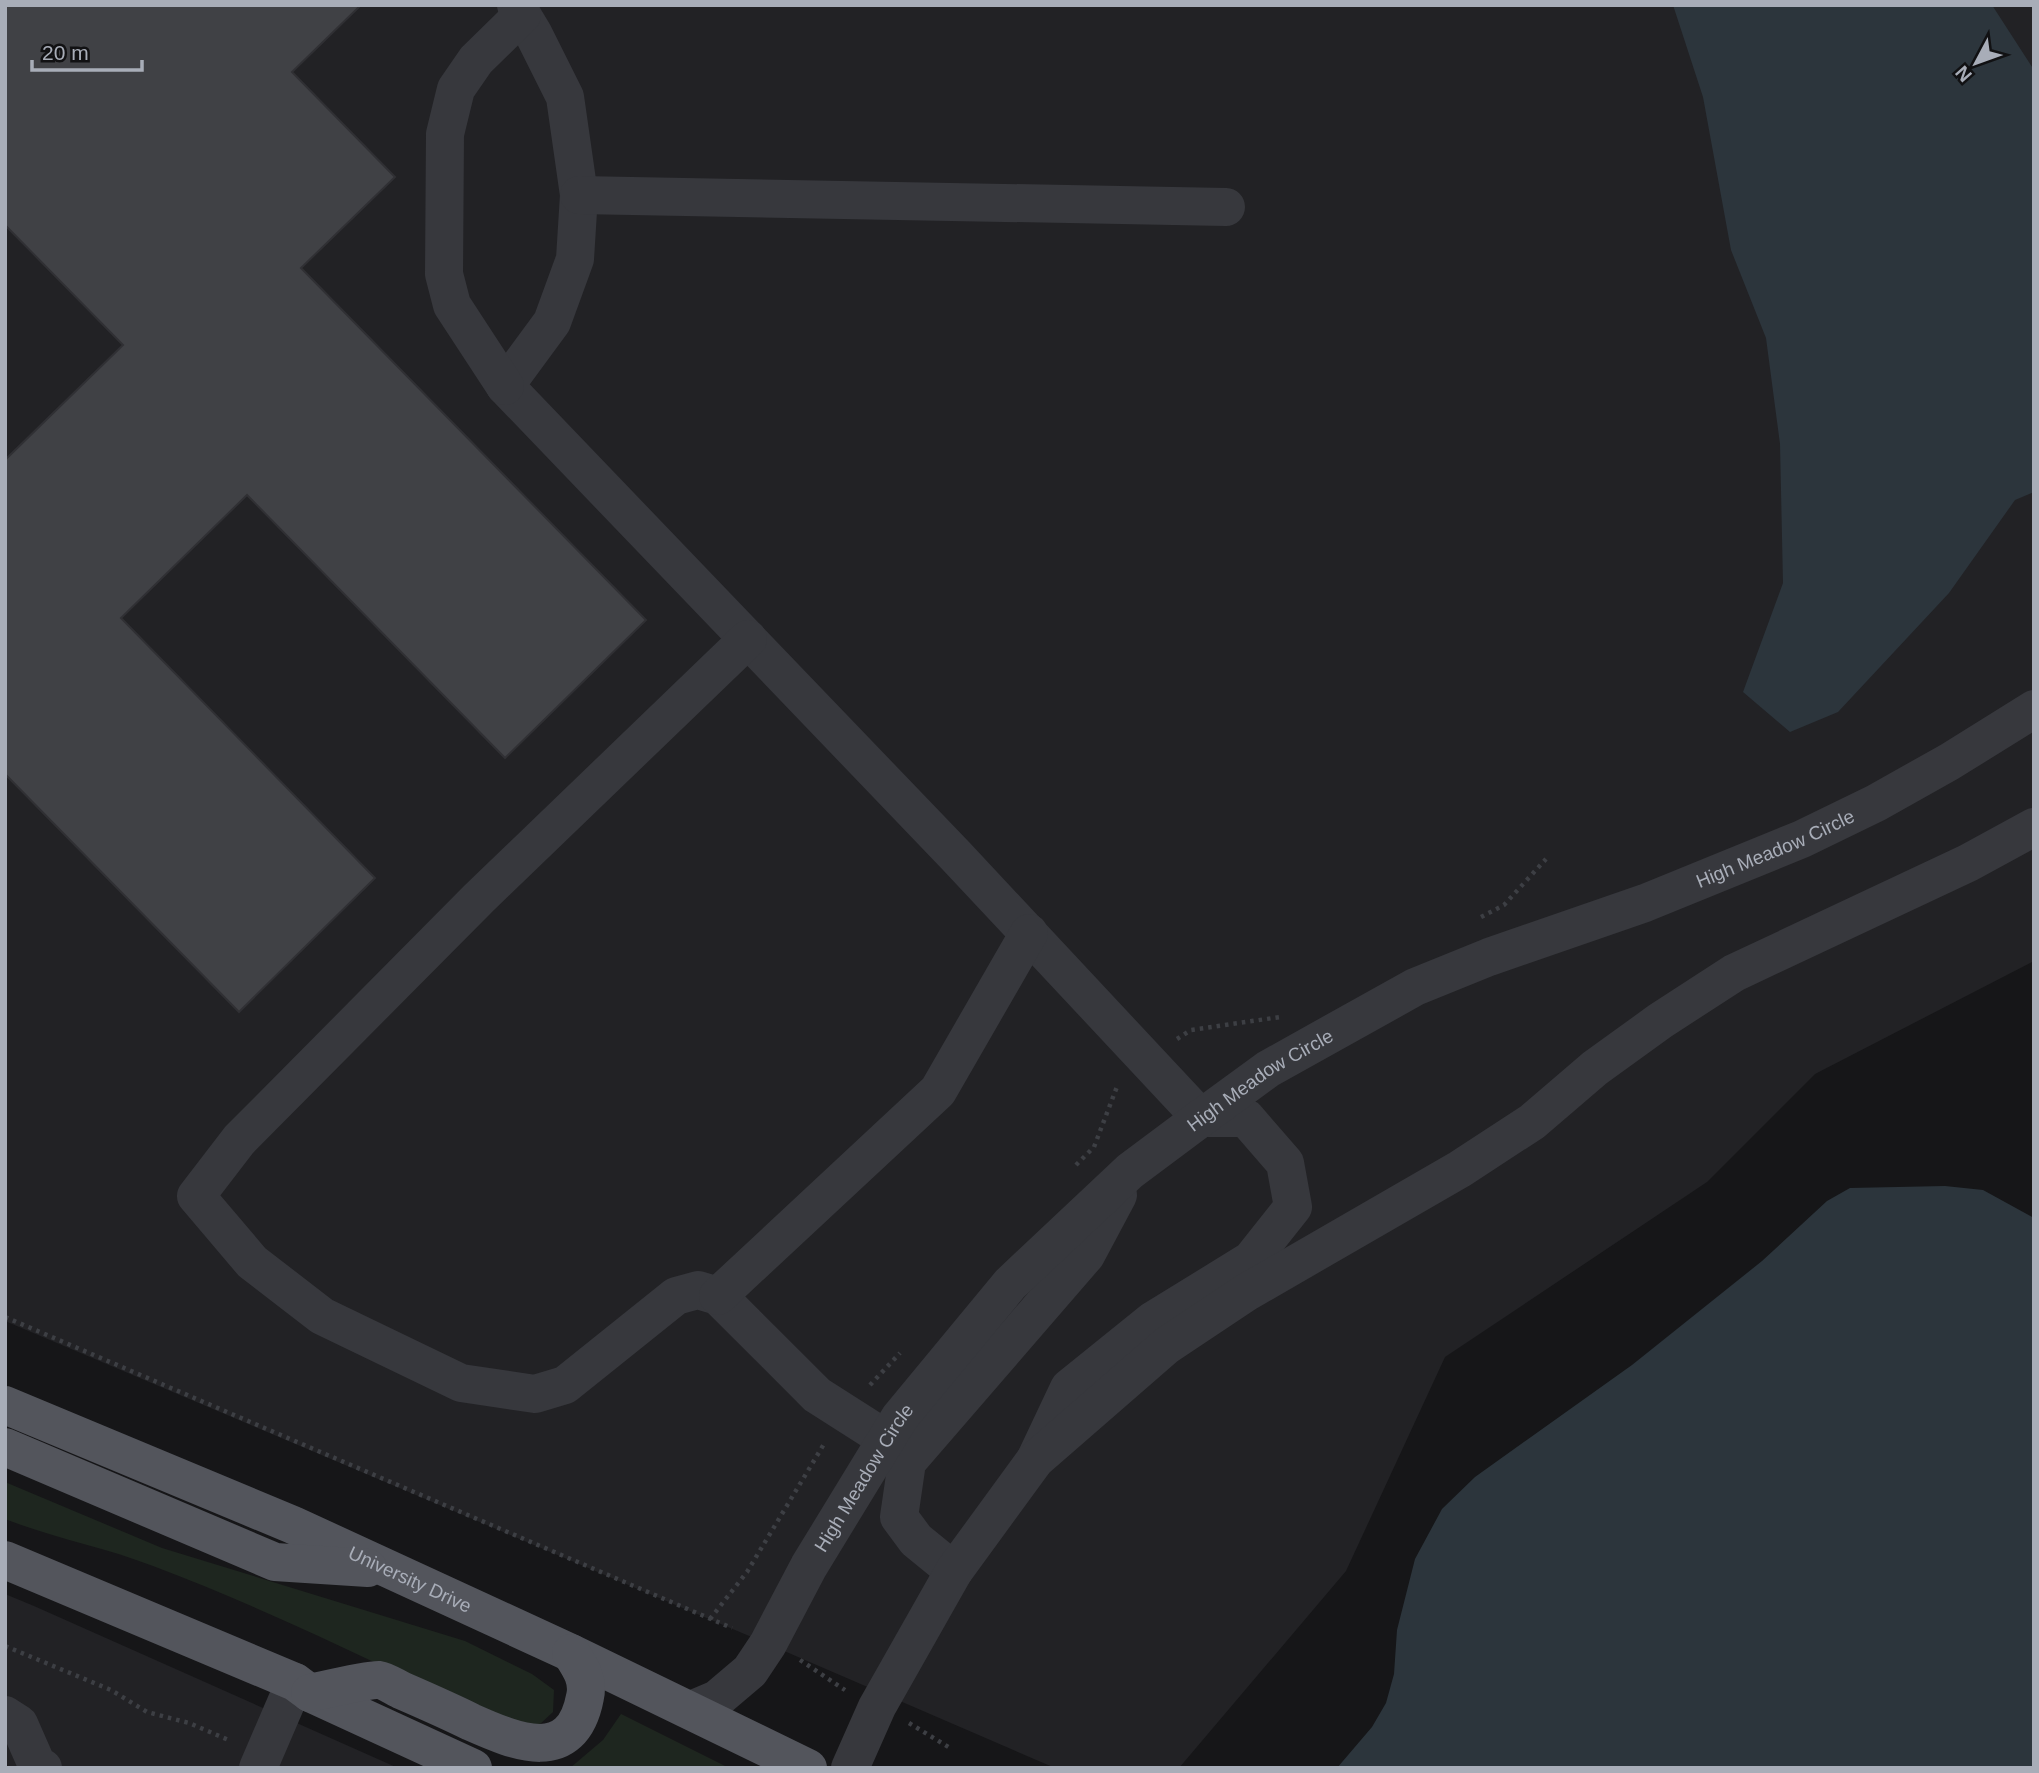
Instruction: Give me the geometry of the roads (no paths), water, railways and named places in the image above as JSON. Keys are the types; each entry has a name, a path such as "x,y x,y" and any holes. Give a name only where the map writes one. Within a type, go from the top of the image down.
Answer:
{"main road":[{"name":"University Drive","path":"5,1405 293,1525 391,1569 808,1768"},
{"path":"5,1447 275,1562 391,1569"},
{"path":"5,1560 302,1687 473,1768"},
{"path":"302,1687 378,1680 500,1734 528,1744 548,1743 562,1738 574,1727 583,1709 586,1692 584,1672 571,1653"}],"street":[{"path":"505,386 552,322 575,259 579,195 565,97 519,10 476,60 456,89 445,134 444,274 452,305 505,386 1030,933 1201,1118 1246,1118 1285,1163 1293,1207 1251,1260 1152,1321 1069,1388 1035,1460 954,1571 883,1696 850,1768"},
{"path":"579,195 1226,207"},
{"path":"748,639 479,898 239,1140 196,1196 251,1262 322,1316 461,1383 536,1394 565,1385 676,1296 698,1290 718,1296 817,1395 886,1439"},
{"name":"High Meadow Circle","path":"691,1710 717,1699 750,1671 768,1644 809,1566 900,1417 1010,1284 1130,1171 1201,1118 1268,1069 1415,987 1489,957 1645,903 1802,839 1876,803 1950,762 2034,709"},
{"path":"1035,1460 1166,1346 1247,1292 1438,1182 1522,1128 1649,1028 1734,973 1968,863 2034,827"},
{"path":"718,1296 938,1091 1030,933"},
{"path":"954,1571 916,1540 899,1517 907,1462 1086,1255 1130,1171"},
{"path":"248,1756 302,1687"},
{"path":"5,1715 19,1724 37,1765 43,1768"}]}
